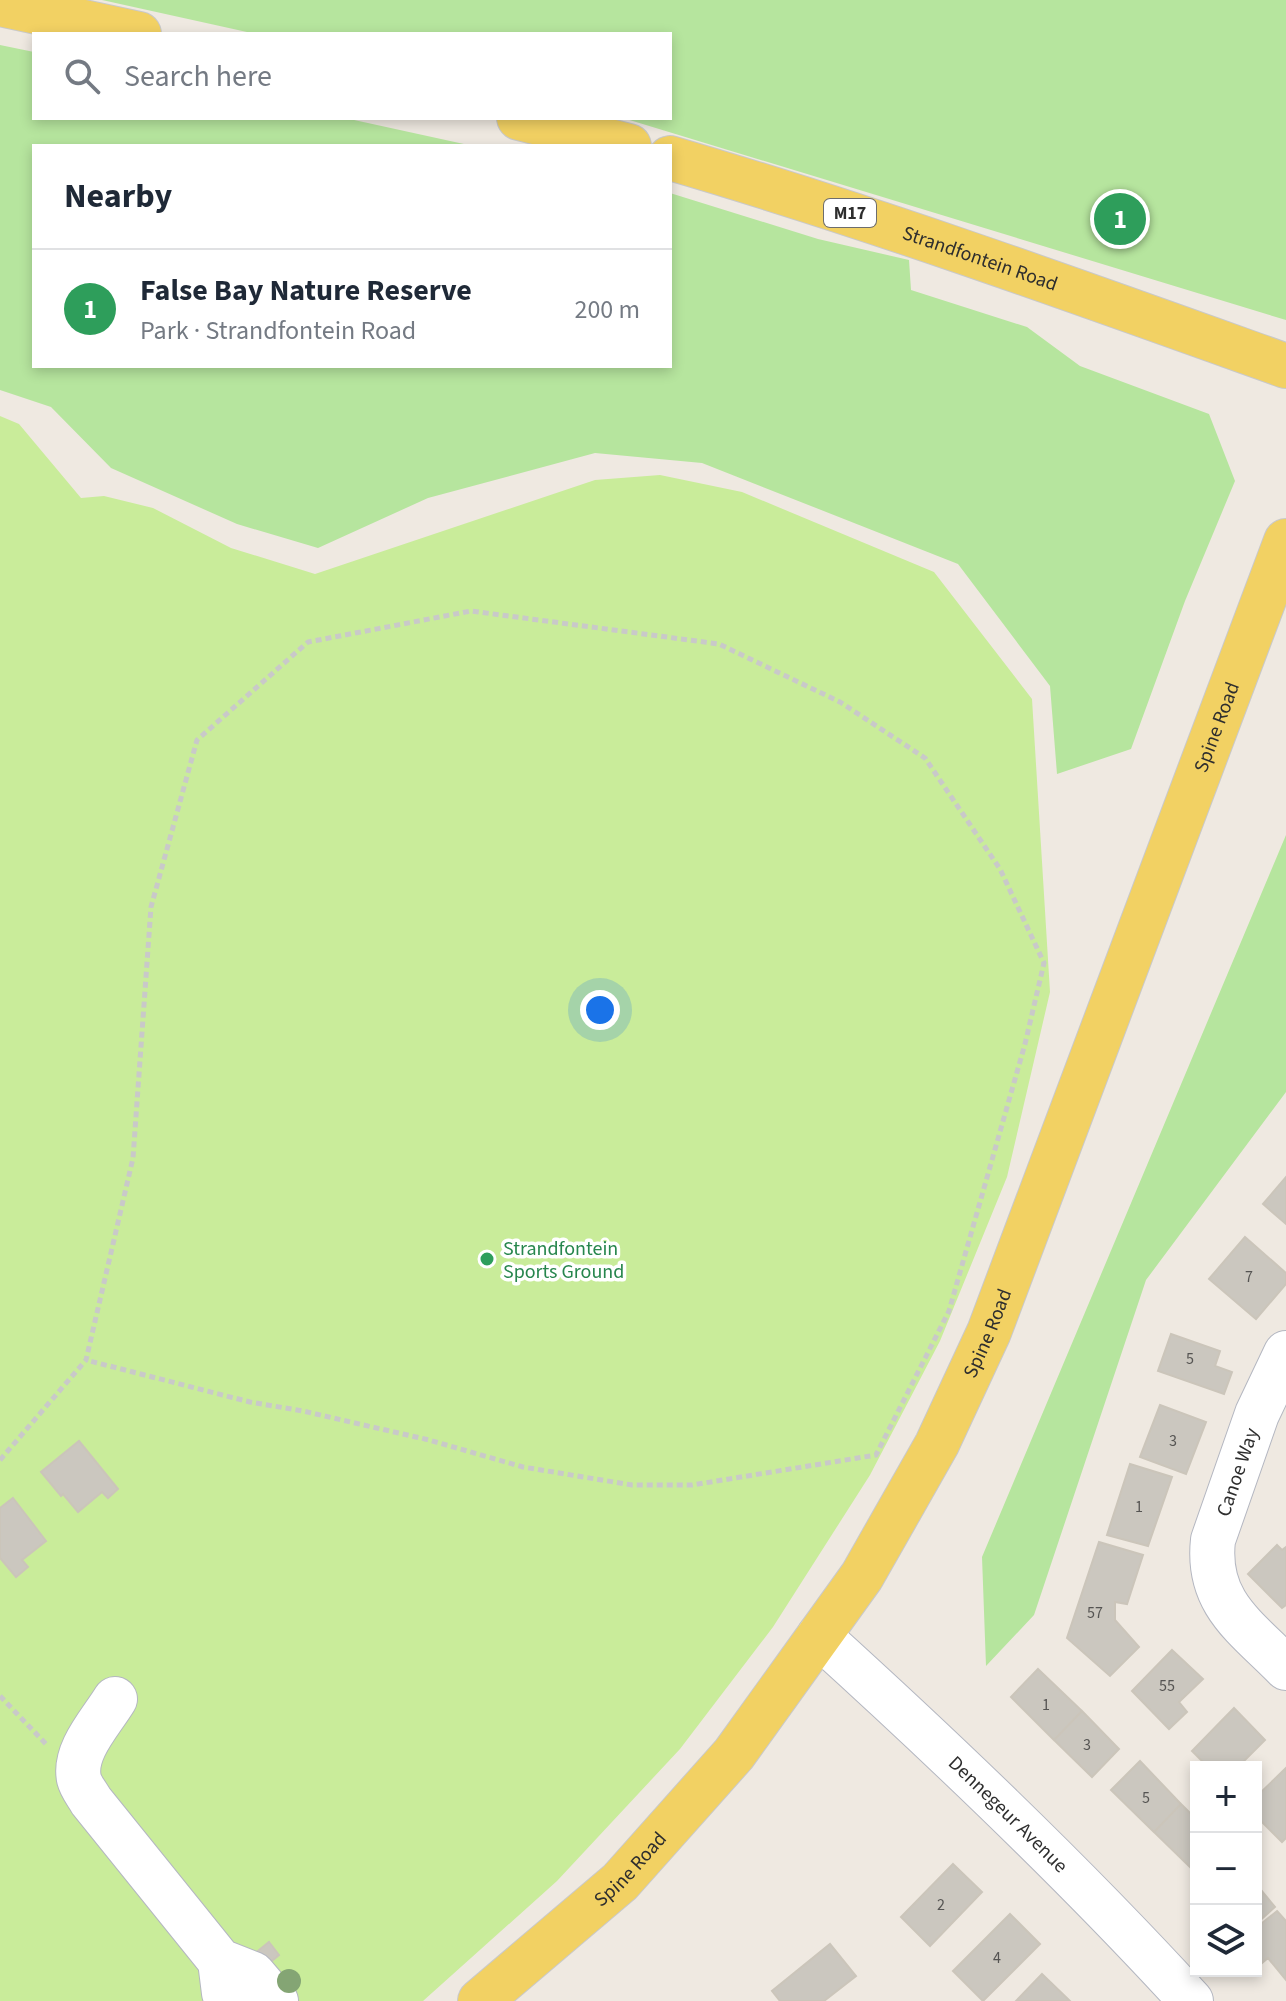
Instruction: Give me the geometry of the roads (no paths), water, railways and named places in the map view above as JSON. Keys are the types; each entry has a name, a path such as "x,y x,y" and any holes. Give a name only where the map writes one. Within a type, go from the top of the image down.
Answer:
{"main road":[{"path":"0,4 130,32"},
{"path":"527,120 621,144"},
{"name":"Strandfontein Road","path":"672,159 948,246 1286,366"},
{"name":"Spine Road","path":"480,2001 620,1882 734,1754 862,1576 908,1497 943,1433 989,1332 1286,541"}],"street":[{"name":"Canoe Way","path":"1286,1353 1257,1414 1213,1540 1212,1568 1220,1596 1231,1613 1286,1668"},
{"name":"Dennegeur Avenue","path":"819,1636 974,1779 1139,1944 1191,2001"},
{"path":"115,1699 82,1751 79,1782 225,1981 253,1974 276,2001"}],"place":[{"name":"False Bay Nature Reserve","path":"1120,219"},
{"name":"Strandfontein Sports Ground","path":"487,1259"}]}
